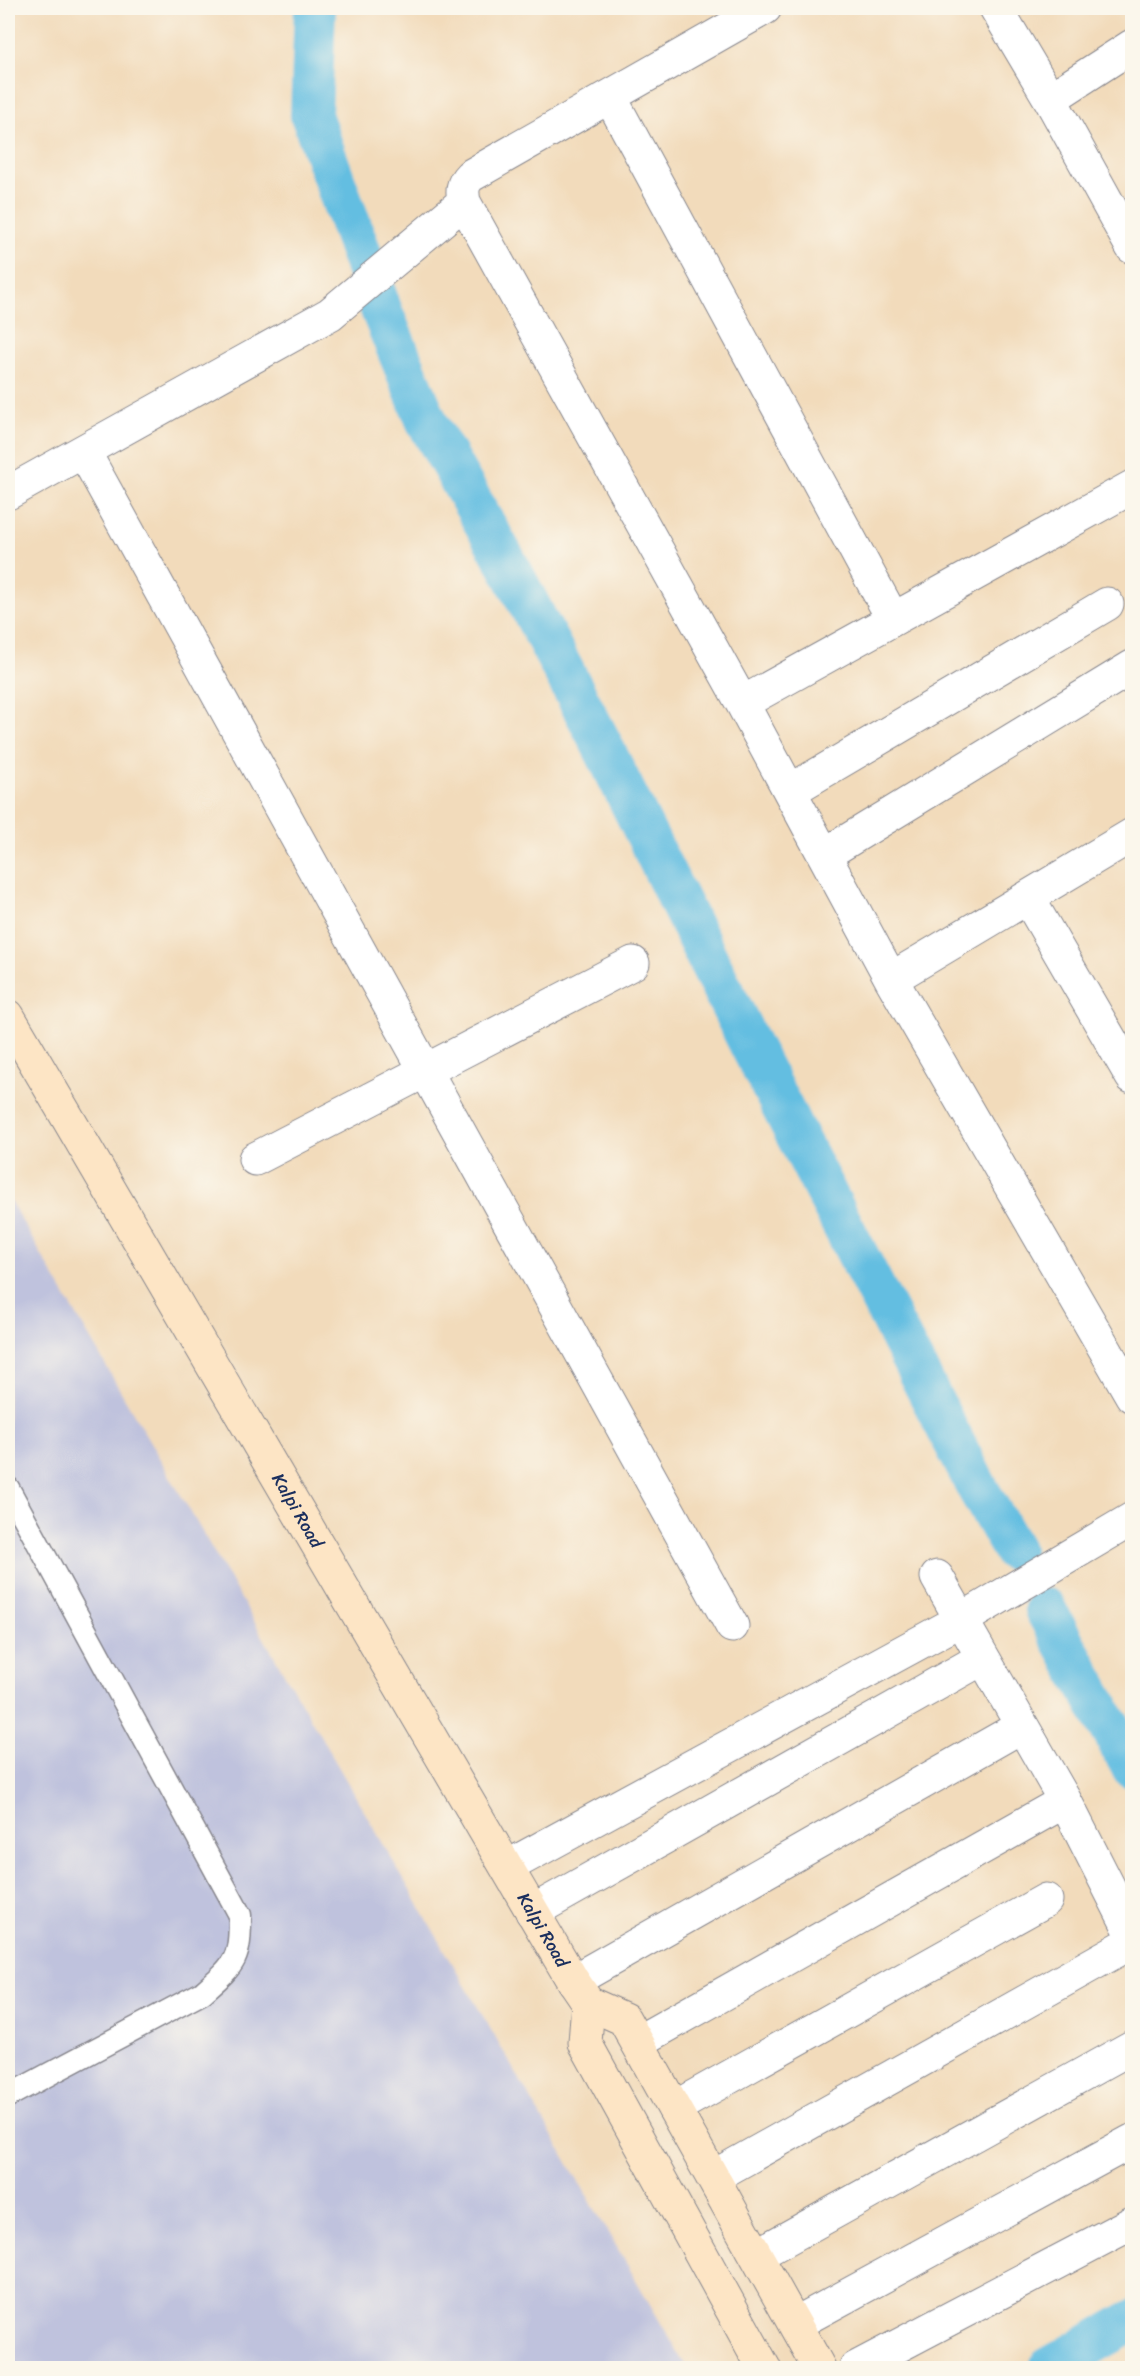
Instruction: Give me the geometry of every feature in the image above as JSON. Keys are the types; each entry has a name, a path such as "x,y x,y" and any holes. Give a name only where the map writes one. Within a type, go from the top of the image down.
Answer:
{"main road":[{"name":"Kalpi Road","path":"8,1016 580,1992"},
{"path":"580,1992 624,2019 819,2368"},
{"path":"580,1992 585,2043 764,2368"}],"street":[{"path":"765,8 470,176 465,181 462,192 464,202 742,703 891,979 1132,1396"},
{"path":"996,8 1050,99 1132,247"},
{"path":"1050,99 1132,46"},
{"path":"610,97 893,619"},
{"path":"8,493 337,308 464,202"},
{"path":"84,452 732,1626"},
{"path":"742,703 1132,487"},
{"path":"790,791 1107,603"},
{"path":"824,855 1132,667"},
{"path":"891,979 1132,835"},
{"path":"1029,898 1132,1077"},
{"path":"255,1159 633,963"},
{"path":"507,1868 961,1620 1132,1519"},
{"path":"937,1577 1065,1801 1132,1933"},
{"path":"532,1912 984,1658"},
{"path":"580,1992 1022,1726"},
{"path":"638,2042 1065,1801"},
{"path":"674,2108 1046,1900"},
{"path":"713,2177 1132,1942"},
{"path":"757,2255 1132,2047"},
{"path":"795,2324 1132,2141"},
{"path":"856,2368 1132,2223"}],"lane":[{"path":"8,1488 240,1915 240,1947 229,1969 202,1993 8,2096"}],"shaded area":[{"path":"8,1197 687,2368 8,2368"}],"waterway":[{"path":"315,8 311,115 382,312 427,422 512,572 599,739 750,1045 978,1489 1013,1550"},
{"path":"1045,1609 1132,1767"},
{"path":"1049,2368 1132,2321"}]}
